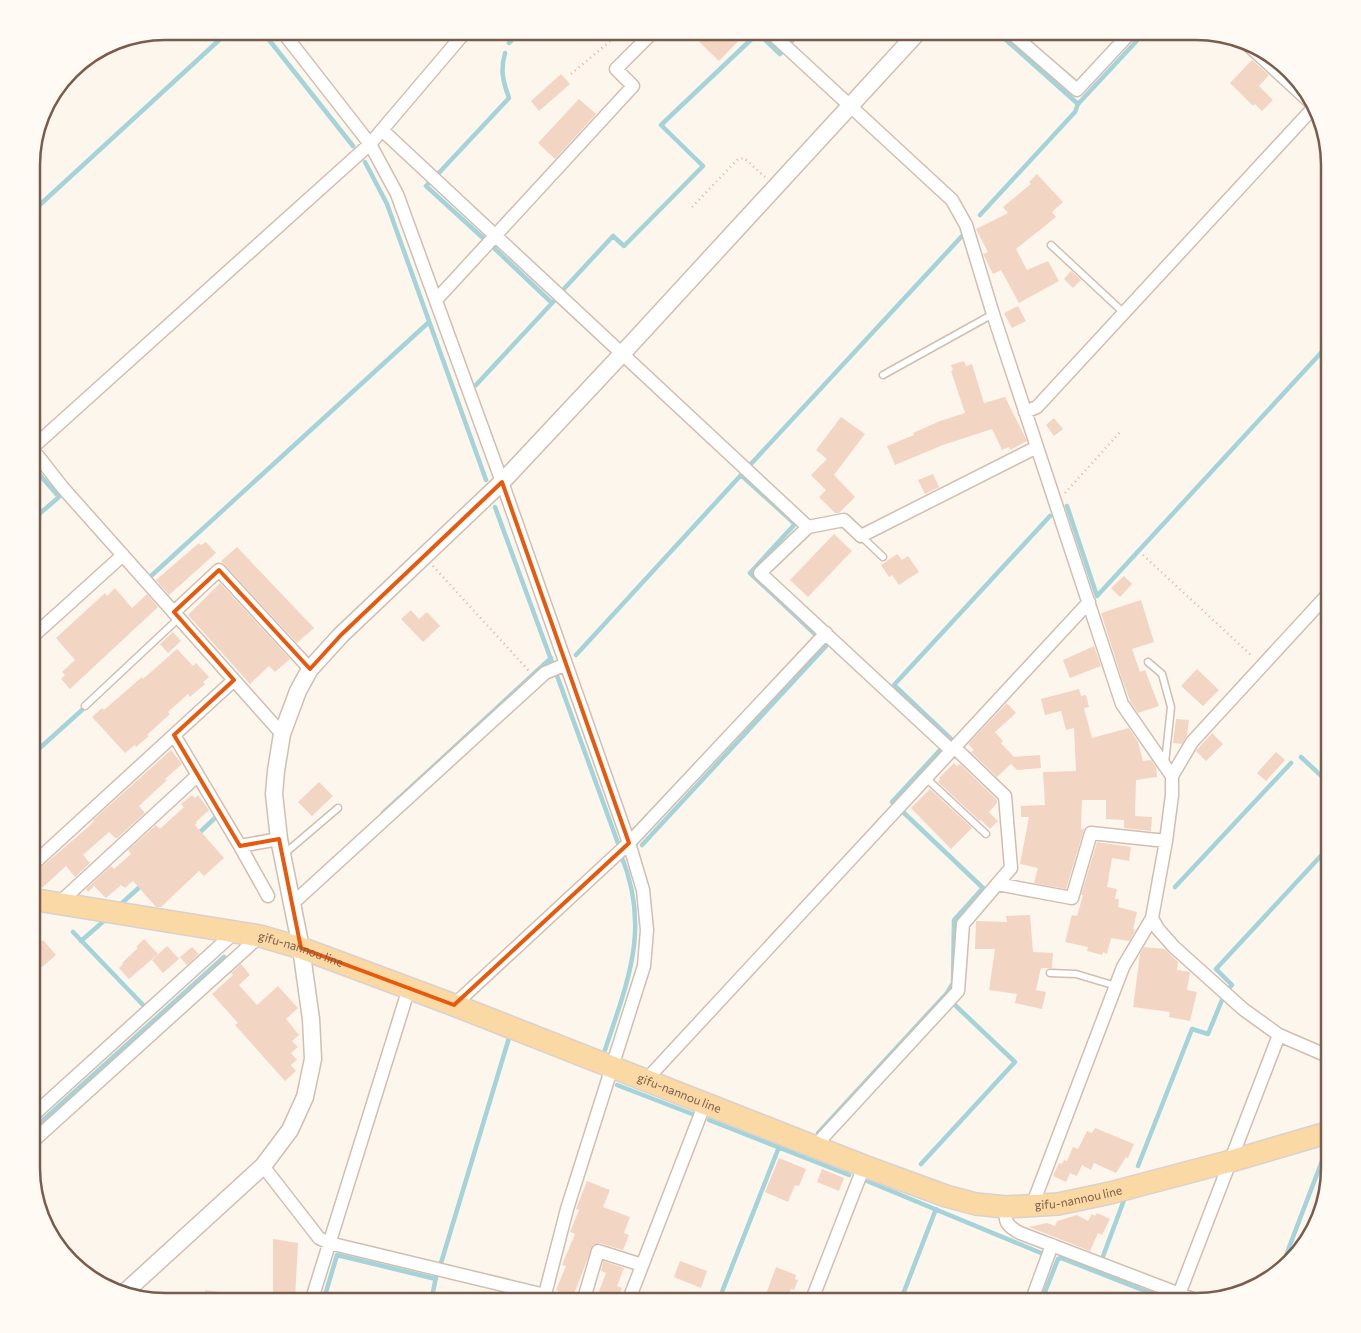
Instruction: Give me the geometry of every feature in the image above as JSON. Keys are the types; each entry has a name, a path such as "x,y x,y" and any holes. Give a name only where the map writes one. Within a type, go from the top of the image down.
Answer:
{"main road":[{"name":"gifu-nannou line","path":"40,900 260,936 301,948 409,988 864,1166 946,1196 976,1204 1006,1207 1058,1204 1110,1193 1321,1135"}],"street":[{"path":"289,40 370,144 397,194 502,482 643,890 646,930 644,966 567,1209 546,1293"},
{"path":"40,440 370,144 458,40"},
{"path":"436,300 633,86 616,69 645,40"},
{"path":"779,40 952,200 966,225 1025,412 1122,704 1168,771 1172,795 1152,918 1123,967 1032,1206"},
{"path":"130,1288 263,1166 290,1130 305,1097 312,1058 312,1019 301,948 281,847 274,794 282,734 295,698 310,669 341,635 502,482 622,355 912,40"},
{"path":"1018,40 1077,90 1124,40"},
{"path":"1025,412 1037,407 1309,113"},
{"path":"382,130 808,527"},
{"path":"815,1146 958,991 963,924 1011,868 1005,796 760,573 808,527 844,520 861,536 1037,447"},
{"path":"40,458 63,488 282,734"},
{"path":"40,630 123,555"},
{"path":"176,615 219,570 310,669"},
{"path":"646,1080 1089,602"},
{"path":"1168,771 1192,742 1321,602"},
{"path":"454,1006 628,843 826,633"},
{"path":"292,904 545,673 566,664"},
{"path":"40,858 234,680"},
{"path":"174,735 268,896"},
{"path":"59,903 198,775"},
{"path":"998,884 1072,898 1091,834 1166,841"},
{"path":"240,846 281,847"},
{"path":"1152,918 1158,929 1174,947 1243,1009 1280,1035 1321,1052"},
{"path":"40,1109 235,932"},
{"path":"40,1135 260,936"},
{"path":"314,1293 409,988"},
{"path":"1180,1293 1280,1035"},
{"path":"631,1293 705,1103"},
{"path":"263,1166 319,1238 329,1244 521,1293"},
{"path":"815,1293 864,1166"},
{"path":"1006,1207 1005,1217 1010,1227 1020,1233 1166,1293"},
{"path":"1034,1293 1052,1246"},
{"path":"586,1293 598,1251 642,1265"}],"lane":[{"path":"1051,245 1124,313"},
{"path":"883,375 994,314"},
{"path":"861,536 883,557"},
{"path":"85,706 176,615"},
{"path":"1148,662 1162,674 1171,707 1168,771"},
{"path":"926,778 986,834"},
{"path":"281,847 338,808"},
{"path":"1050,973 1076,974 1116,986"}],"path":[{"path":"571,74 611,40"},
{"path":"692,207 738,159 744,158 776,187"},
{"path":"1056,503 1120,432"},
{"path":"1143,555 1262,665"},
{"path":"424,556 529,671"}],"highlighted area":[{"path":"502,482 629,843 454,1005 301,948 279,839 240,846 174,735 234,680 174,612 219,570 310,669 341,635"}],"building":[{"path":"697,40 739,40 719,61"},
{"path":"1252,60 1269,75 1259,86 1273,100 1262,111 1255,104 1253,106 1230,83"},
{"path":"561,74 570,84 539,111 531,101"},
{"path":"579,99 596,114 555,159 538,143"},
{"path":"1037,174 1063,202 1052,212 1056,217 1016,249 1027,270 1048,261 1059,281 1019,303 1001,270 993,274 983,254 988,252 976,229 1008,213 1003,207 1031,184 1029,182"},
{"path":"1071,271 1081,280 1073,288 1064,279"},
{"path":"1018,306 1026,321 1012,328 1004,313"},
{"path":"964,361 966,366 972,364 984,403 1005,397 1027,441 1010,450 1009,447 1002,450 992,429 943,445 895,465 887,446 914,435 913,433 940,421 965,413 951,371 953,370 951,365"},
{"path":"841,417 865,434 834,475 855,497 839,513 835,513 819,497 826,490 811,475 827,459 816,450"},
{"path":"1054,418 1063,429 1054,436 1046,425"},
{"path":"933,474 939,487 925,494 918,480"},
{"path":"834,534 852,551 808,597 790,580"},
{"path":"206,542 216,553 169,595 156,580 199,543 201,545"},
{"path":"237,547 314,628 297,643 221,561"},
{"path":"897,554 902,560 908,556 919,572 899,585 892,575 889,577 881,565"},
{"path":"1124,576 1132,584 1120,597 1111,588"},
{"path":"220,583 290,659 275,672 269,666 250,684 188,615"},
{"path":"115,588 132,608 147,594 158,607 70,689 61,679 65,675 62,672 75,660 56,638 105,593 107,596"},
{"path":"1141,600 1154,642 1132,649 1140,672 1145,670 1159,706 1138,713 1131,703 1122,679 1101,613"},
{"path":"411,610 419,619 427,612 440,626 423,642 401,619"},
{"path":"173,632 181,641 168,653 160,644"},
{"path":"1094,646 1101,666 1070,678 1063,660"},
{"path":"177,649 193,666 196,663 209,677 203,682 205,684 190,697 188,694 168,712 170,714 147,735 149,736 125,753 92,717 102,708 104,710 142,677 143,679"},
{"path":"1197,669 1219,690 1203,706 1181,686"},
{"path":"1079,689 1081,696 1086,695 1089,707 1084,708 1092,738 1129,728 1138,742 1143,761 1151,760 1156,767 1157,777 1136,780 1135,816 1152,817 1151,831 1124,828 1124,820 1106,819 1106,800 1082,800 1081,829 1084,829 1066,889 1034,883 1038,868 1020,864 1029,817 1021,817 1021,806 1045,805 1043,772 1076,771 1074,728 1066,730 1061,711 1045,715 1041,699"},
{"path":"1007,703 1016,713 995,732 1003,741 1001,743 1014,757 1040,755 1041,768 1017,770 1011,764 997,777 971,752 974,750 968,744"},
{"path":"1176,719 1189,720 1187,735 1182,744 1173,743"},
{"path":"1212,733 1223,744 1206,761 1196,751"},
{"path":"171,750 182,764 139,806 145,813 117,838 109,832 83,855 90,863 75,877 66,866 42,888 40,885 40,868 87,828 93,820"},
{"path":"1276,752 1285,760 1266,781 1257,773"},
{"path":"954,763 957,766 960,764 997,800 997,803 989,812 998,821 990,829 938,782 939,778"},
{"path":"319,782 333,796 312,816 298,802"},
{"path":"930,789 972,828 951,849 911,808"},
{"path":"192,795 195,798 198,795 209,810 195,825 224,858 204,876 199,871 161,907 156,907 133,881 125,888 121,885 106,898 94,886 88,892 86,889 111,866 114,869 131,854 128,850 156,825 160,829 184,807 181,804"},
{"path":"1097,842 1131,847 1129,861 1112,858 1107,887 1117,889 1115,899 1119,899 1118,907 1137,912 1133,929 1135,929 1134,933 1129,941 1111,938 1107,954 1103,952 1102,955 1087,951 1088,947 1065,942 1072,915 1077,916 1083,895 1081,895"},
{"path":"1030,915 1033,952 1053,953 1052,968 1041,968 1036,990 1046,992 1042,1009 1015,1003 1017,994 989,990 995,949 975,949 976,921 1007,922 1006,916"},
{"path":"144,939 158,954 129,979 119,968"},
{"path":"43,940 56,955 42,967 40,965 40,943"},
{"path":"167,946 179,959 163,973 152,960"},
{"path":"192,947 199,954 187,965 180,957"},
{"path":"1144,947 1165,949 1178,962 1177,970 1190,972 1187,990 1197,992 1190,1021 1169,1017 1170,1012 1133,1007 1140,954"},
{"path":"241,964 250,975 239,985 257,1005 278,986 298,1008 286,1019 299,1035 292,1041 298,1047 291,1053 297,1060 291,1065 296,1071 285,1081 235,1025 238,1023 212,994 233,975 231,973"},
{"path":"1095,1128 1134,1144 1128,1158 1126,1157 1116,1173 1094,1163 1091,1170 1082,1165 1077,1176 1070,1173 1066,1182 1053,1176 1059,1163 1062,1164 1064,1160 1067,1161 1073,1147 1078,1149 1087,1131 1092,1133"},
{"path":"779,1158 806,1169 799,1186 795,1185 788,1202 765,1192"},
{"path":"822,1169 844,1178 839,1191 817,1182"},
{"path":"587,1181 610,1190 603,1207 630,1217 624,1233 629,1235 623,1250 600,1243 593,1245 574,1293 560,1293 556,1290 566,1266 562,1265 575,1234 570,1232 579,1210 576,1209"},
{"path":"1097,1213 1110,1219 1102,1235 1098,1233 1090,1251 1029,1227 1047,1223 1055,1226 1057,1221 1077,1215 1088,1221 1092,1214 1095,1216"},
{"path":"273,1239 298,1243 295,1293 273,1293"},
{"path":"603,1261 624,1268 617,1286 622,1288 620,1293 598,1293 606,1273 601,1271"},
{"path":"680,1261 707,1271 701,1288 674,1277"},
{"path":"776,1267 796,1275 795,1279 798,1280 794,1290 791,1289 789,1293 766,1293"},
{"path":"205,1290 227,1293 205,1293"}],"waterway":[{"path":"40,205 219,40"},
{"path":"269,40 353,146"},
{"path":"509,43 512,40"},
{"path":"562,291 613,236 624,246 703,166 661,125 751,40"},
{"path":"765,40 780,54 783,51"},
{"path":"790,43 793,40"},
{"path":"1006,40 1078,104 1138,40"},
{"path":"436,176 509,98 503,76 505,53"},
{"path":"980,215 1075,112 1078,104"},
{"path":"365,162 387,204 486,480"},
{"path":"428,184 426,186 483,238"},
{"path":"750,465 962,236"},
{"path":"494,248 552,303"},
{"path":"476,385 554,301"},
{"path":"151,576 429,322"},
{"path":"1067,506 1097,596 1321,353"},
{"path":"40,475 59,497 40,513"},
{"path":"576,655 741,475 795,524 750,573 817,636"},
{"path":"495,507 553,665"},
{"path":"950,740 894,685 1050,516"},
{"path":"642,845 827,645"},
{"path":"383,813 551,658"},
{"path":"556,673 619,846"},
{"path":"40,748 82,710"},
{"path":"892,802 941,749"},
{"path":"1301,757 1321,776"},
{"path":"1175,887 1291,763"},
{"path":"818,1133 947,993 953,983 954,920 983,888 902,811"},
{"path":"197,835 216,817"},
{"path":"605,1050 628,977 633,954 635,930 630,881 621,855"},
{"path":"1229,988 1232,985 1216,969 1321,856"},
{"path":"122,903 143,884"},
{"path":"81,941 105,920"},
{"path":"73,932 145,1007"},
{"path":"40,1123 224,957"},
{"path":"1138,1166 1192,1029 1208,1034 1222,1000"},
{"path":"921,1164 1015,1062 956,1006"},
{"path":"441,1263 509,1038"},
{"path":"617,1085 692,1114"},
{"path":"709,1120 849,1175"},
{"path":"722,1293 779,1147"},
{"path":"1287,1253 1321,1164"},
{"path":"867,1181 1041,1253"},
{"path":"1102,1259 1124,1200"},
{"path":"903,1293 936,1209"},
{"path":"326,1293 337,1255 436,1279"},
{"path":"1045,1293 1058,1259 1061,1258 1150,1293"},
{"path":"433,1293 436,1277"}]}
